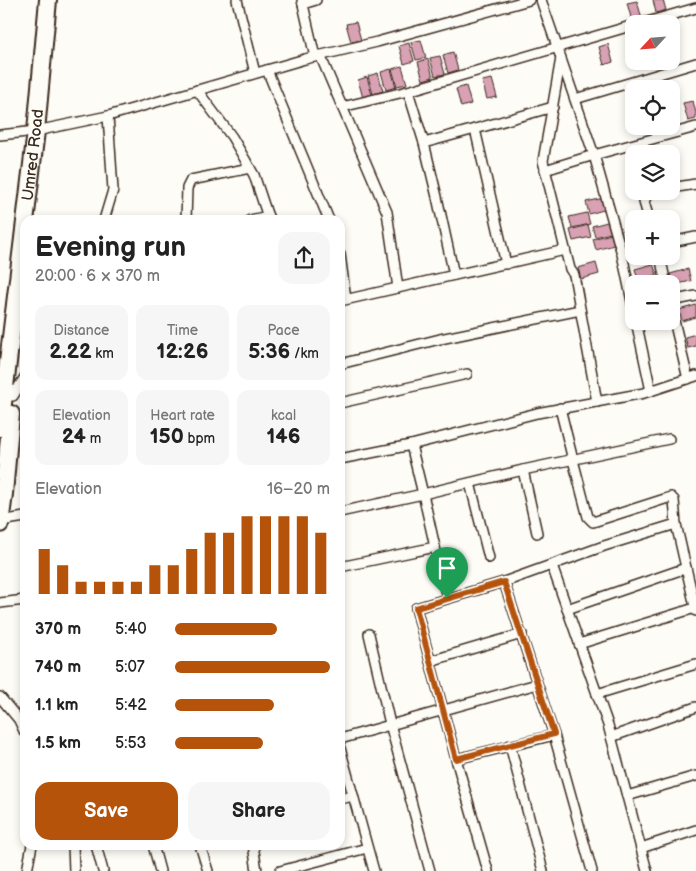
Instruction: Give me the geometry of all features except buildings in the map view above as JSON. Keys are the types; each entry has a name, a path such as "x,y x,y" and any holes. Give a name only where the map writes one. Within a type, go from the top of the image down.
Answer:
{"highway":[{"name":"Umred Road","path":"30,215 39,130 48,0"},
{"path":"35,215 41,158 39,130 51,82 59,0"},
{"name":"Umred Road","path":"12,376 20,303"},
{"path":"0,428 20,332"},
{"path":"0,523 4,494 8,396"}],"street":[{"path":"237,0 255,73"},
{"path":"316,0 302,2 318,56 387,212 398,288"},
{"path":"0,135 39,130 108,116 255,73 377,42 519,1 529,0"},
{"path":"541,0 594,155 626,275"},
{"path":"672,15 696,8"},
{"path":"342,107 408,91 625,29"},
{"path":"561,58 543,162 570,269 574,275 597,402"},
{"path":"575,100 696,63"},
{"path":"267,70 327,215"},
{"path":"198,90 232,138 254,175 268,215"},
{"path":"408,91 424,143 454,275"},
{"path":"424,143 552,107"},
{"path":"106,215 113,190 108,116"},
{"path":"545,170 696,127"},
{"path":"475,130 506,264"},
{"path":"186,215 187,188 191,180 250,168"},
{"path":"680,187 696,184"},
{"path":"680,240 696,237"},
{"path":"345,300 565,250"},
{"path":"680,299 696,296"},
{"path":"345,363 440,338 580,310"},
{"path":"638,330 651,391"},
{"path":"345,458 411,445 537,413 651,391 692,378 678,330"},
{"path":"345,402 467,374"},
{"path":"560,408 588,517 593,522 671,497 674,500 676,524 696,609 579,644"},
{"path":"345,511 669,439"},
{"path":"411,445 447,598"},
{"path":"523,470 538,533"},
{"path":"470,483 489,558"},
{"path":"0,523 20,518"},
{"path":"488,871 416,608 504,582 604,546 676,524"},
{"path":"345,566 435,547"},
{"path":"552,566 608,725 647,871"},
{"path":"566,609 686,568"},
{"path":"504,582 554,734 592,871"},
{"path":"0,603 20,601"},
{"path":"368,634 430,871"},
{"path":"430,661 522,634"},
{"path":"597,694 696,664"},
{"path":"345,738 537,684"},
{"path":"0,697 20,717"},
{"path":"611,737 696,707"},
{"path":"456,759 554,734"},
{"path":"510,745 543,871"},
{"path":"345,766 374,871"},
{"path":"627,796 696,776"},
{"path":"345,798 353,796"},
{"path":"641,848 696,830"},
{"path":"280,871 367,848"},
{"path":"27,871 31,850"},
{"path":"73,850 74,871"},
{"path":"97,850 103,871"},
{"path":"154,850 160,871"},
{"path":"202,850 208,871"},
{"path":"254,850 257,871"}],"route":[{"path":"504,582 554,734 456,759 416,608 447,598 504,582"}]}
